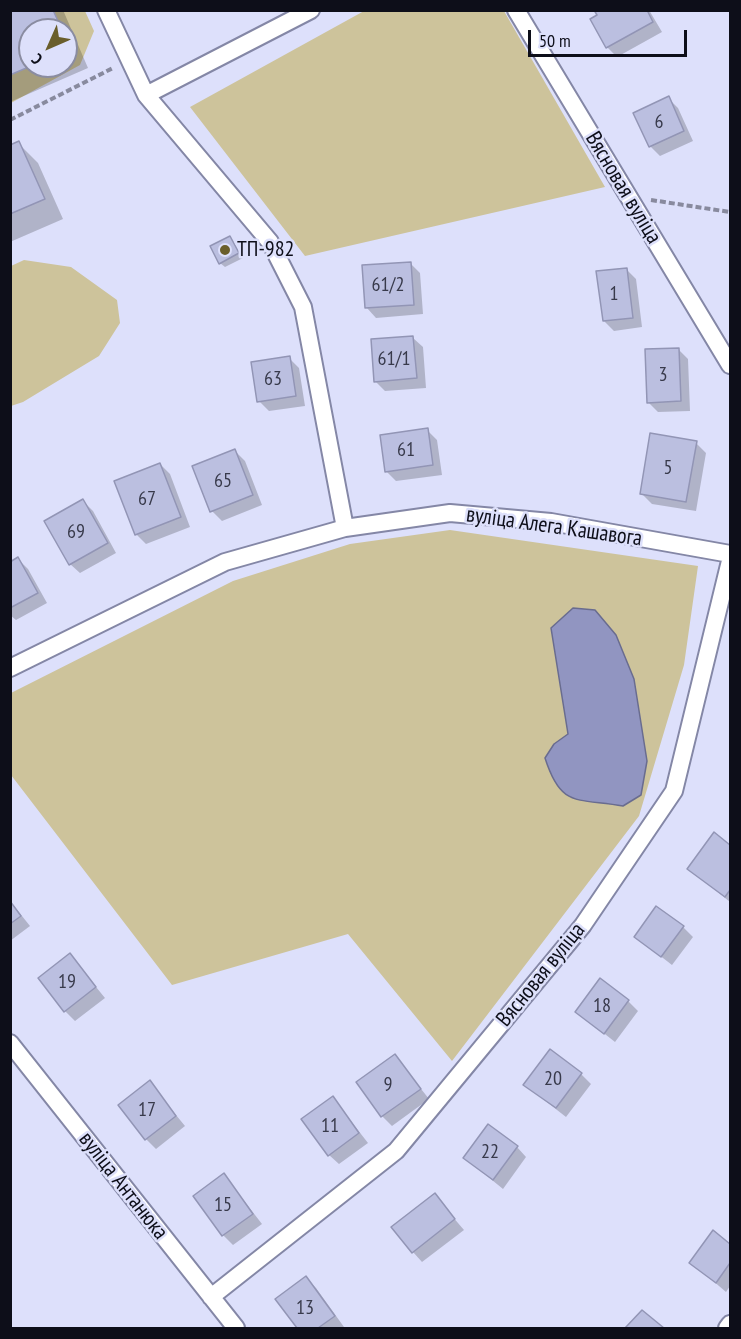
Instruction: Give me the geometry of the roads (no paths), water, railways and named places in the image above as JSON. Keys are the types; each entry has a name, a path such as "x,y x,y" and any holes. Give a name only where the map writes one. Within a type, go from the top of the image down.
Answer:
{"street":[{"path":"106,10 146,95 270,242 303,307 345,528"},
{"path":"146,95 311,10"},
{"name":"Вясновая вуліца","path":"516,10 730,365"},
{"name":"вуліца Алега Кашавога","path":"10,668 225,562 345,528 450,513 551,522 730,554"},
{"name":"Вясновая вуліца","path":"211,1297 396,1150 583,925 674,791 730,561"},
{"name":"вуліца Антанюка","path":"10,1043 236,1329"},
{"path":"727,1329 730,1324"}],"water":[{"path":"573,608 595,610 616,635 634,679 647,761 641,795 623,806 572,798 557,785 545,758 554,744 568,734 551,628"}],"place":[{"name":"ТП-982","path":"225,250"}]}
